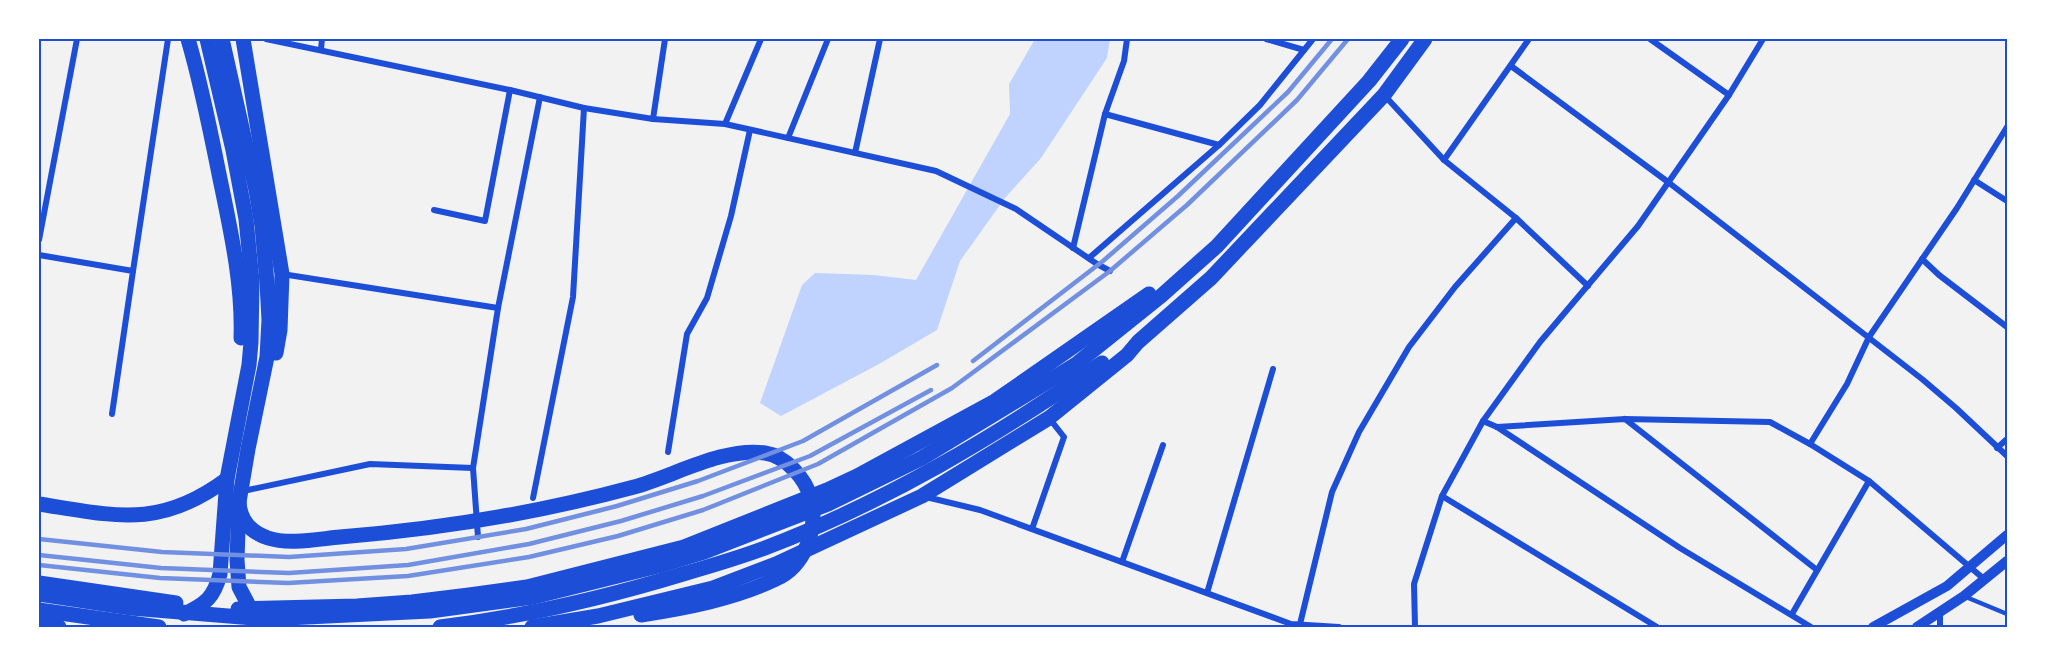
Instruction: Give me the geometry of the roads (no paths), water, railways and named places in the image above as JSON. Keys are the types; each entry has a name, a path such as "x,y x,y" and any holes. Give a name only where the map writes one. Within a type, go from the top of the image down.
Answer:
{"main road":[{"path":"188,39 203,95 229,220 242,318 240,375 226,462 219,554 211,608 213,627"},
{"path":"184,614 205,603 217,588 222,561 227,479 249,365 252,330 252,281 246,219 233,150 207,39"},
{"path":"222,39 249,156 262,226 268,311 267,357 248,449 237,560 238,587 249,606 266,619"},
{"path":"237,627 241,609 244,496 268,405 278,340 282,274 243,39"},
{"path":"39,594 184,614 266,619 388,615 533,597 658,566 704,552 828,504 922,458 1075,365 1161,296 1217,246 1369,81 1402,39"},
{"path":"532,627 598,616 713,588 776,564 922,496 1049,418 1127,356 1138,342 1211,278 1384,95 1425,39"},
{"path":"1369,81 1384,95"},
{"path":"39,583 211,608 357,606 412,603 527,587 684,548 827,490 995,401 1217,246"},
{"path":"440,627 473,623 573,603 650,585 765,548 874,500 965,452 1027,415 1124,349 1138,342"},
{"path":"244,496 244,521 260,535 272,539 301,540 405,532 491,519 635,487 716,459 745,453 767,453 776,457 792,468 805,484 813,507 812,526 800,559 791,570 780,577 751,590 668,611 555,627"},
{"path":"39,504 118,516 150,515 184,505 227,479"},
{"path":"39,610 159,627"},
{"path":"39,624 60,627"}],"street":[{"path":"39,240 77,39"},
{"path":"112,414 168,39"},
{"path":"266,39 510,90 584,108 653,119 726,124 936,171 1016,209 1110,271"},
{"path":"321,49 322,39"},
{"path":"653,119 665,39"},
{"path":"726,124 761,39"},
{"path":"788,138 828,39"},
{"path":"855,153 880,39"},
{"path":"1073,248 1105,114 1124,61 1127,39"},
{"path":"1266,39 1304,50"},
{"path":"1089,258 1260,105 1313,39"},
{"path":"1444,160 1529,39"},
{"path":"1650,39 1729,95"},
{"path":"1416,627 1414,584 1442,496 1483,421 1540,342 1638,226 1729,95 1763,39"},
{"path":"1511,66 1668,182 1869,337 1956,408 2007,456"},
{"path":"434,210 485,221 510,90"},
{"path":"1384,95 1444,160 1516,218 1588,286"},
{"path":"478,537 473,468 498,308 540,97"},
{"path":"533,498 573,297 584,108"},
{"path":"1105,114 1219,144"},
{"path":"1810,444 1847,384 1869,337 2007,127"},
{"path":"668,453 687,334 707,298 731,216 750,130"},
{"path":"1974,180 2007,201"},
{"path":"1300,624 1332,492 1359,432 1409,347 1455,287 1516,218"},
{"path":"39,255 134,271"},
{"path":"1922,259 1939,275 2007,327"},
{"path":"282,274 498,308"},
{"path":"1207,593 1273,369"},
{"path":"1032,529 1064,437 1049,418"},
{"path":"1497,427 1625,419 1770,422 1869,481 1984,579"},
{"path":"1625,419 1817,570"},
{"path":"1483,421 1497,427 1680,548 1811,627"},
{"path":"1997,448 2007,439"},
{"path":"1122,562 1163,445"},
{"path":"244,496 369,464 473,468"},
{"path":"1792,614 1869,481"},
{"path":"922,496 980,510 1291,624 1339,627"},
{"path":"1442,496 1657,627"},
{"path":"1873,627 1947,586 2007,535"},
{"path":"1917,627 1964,596 2007,561"},
{"path":"1940,613 1940,627"}],"lane":[{"path":"1964,596 2007,614"}],"water":[{"path":"1035,39 1110,39 1107,58 1041,158 1005,198 960,261 937,330 781,416 760,403 802,285 815,273 874,275 916,280 1010,114 1009,84"}],"railway":[{"path":"973,361 1103,261 1178,196 1288,92 1332,39"},
{"path":"39,565 160,578 288,583 408,576 529,557 618,536 703,510 818,464 952,388 1110,271 1187,205 1297,100 1348,39"},
{"path":"39,539 162,552 289,557 406,549 526,529 617,506 698,481 803,441 937,365"},
{"path":"39,555 161,568 289,573 408,565 529,544 621,521 703,496 810,456 931,390"}]}
